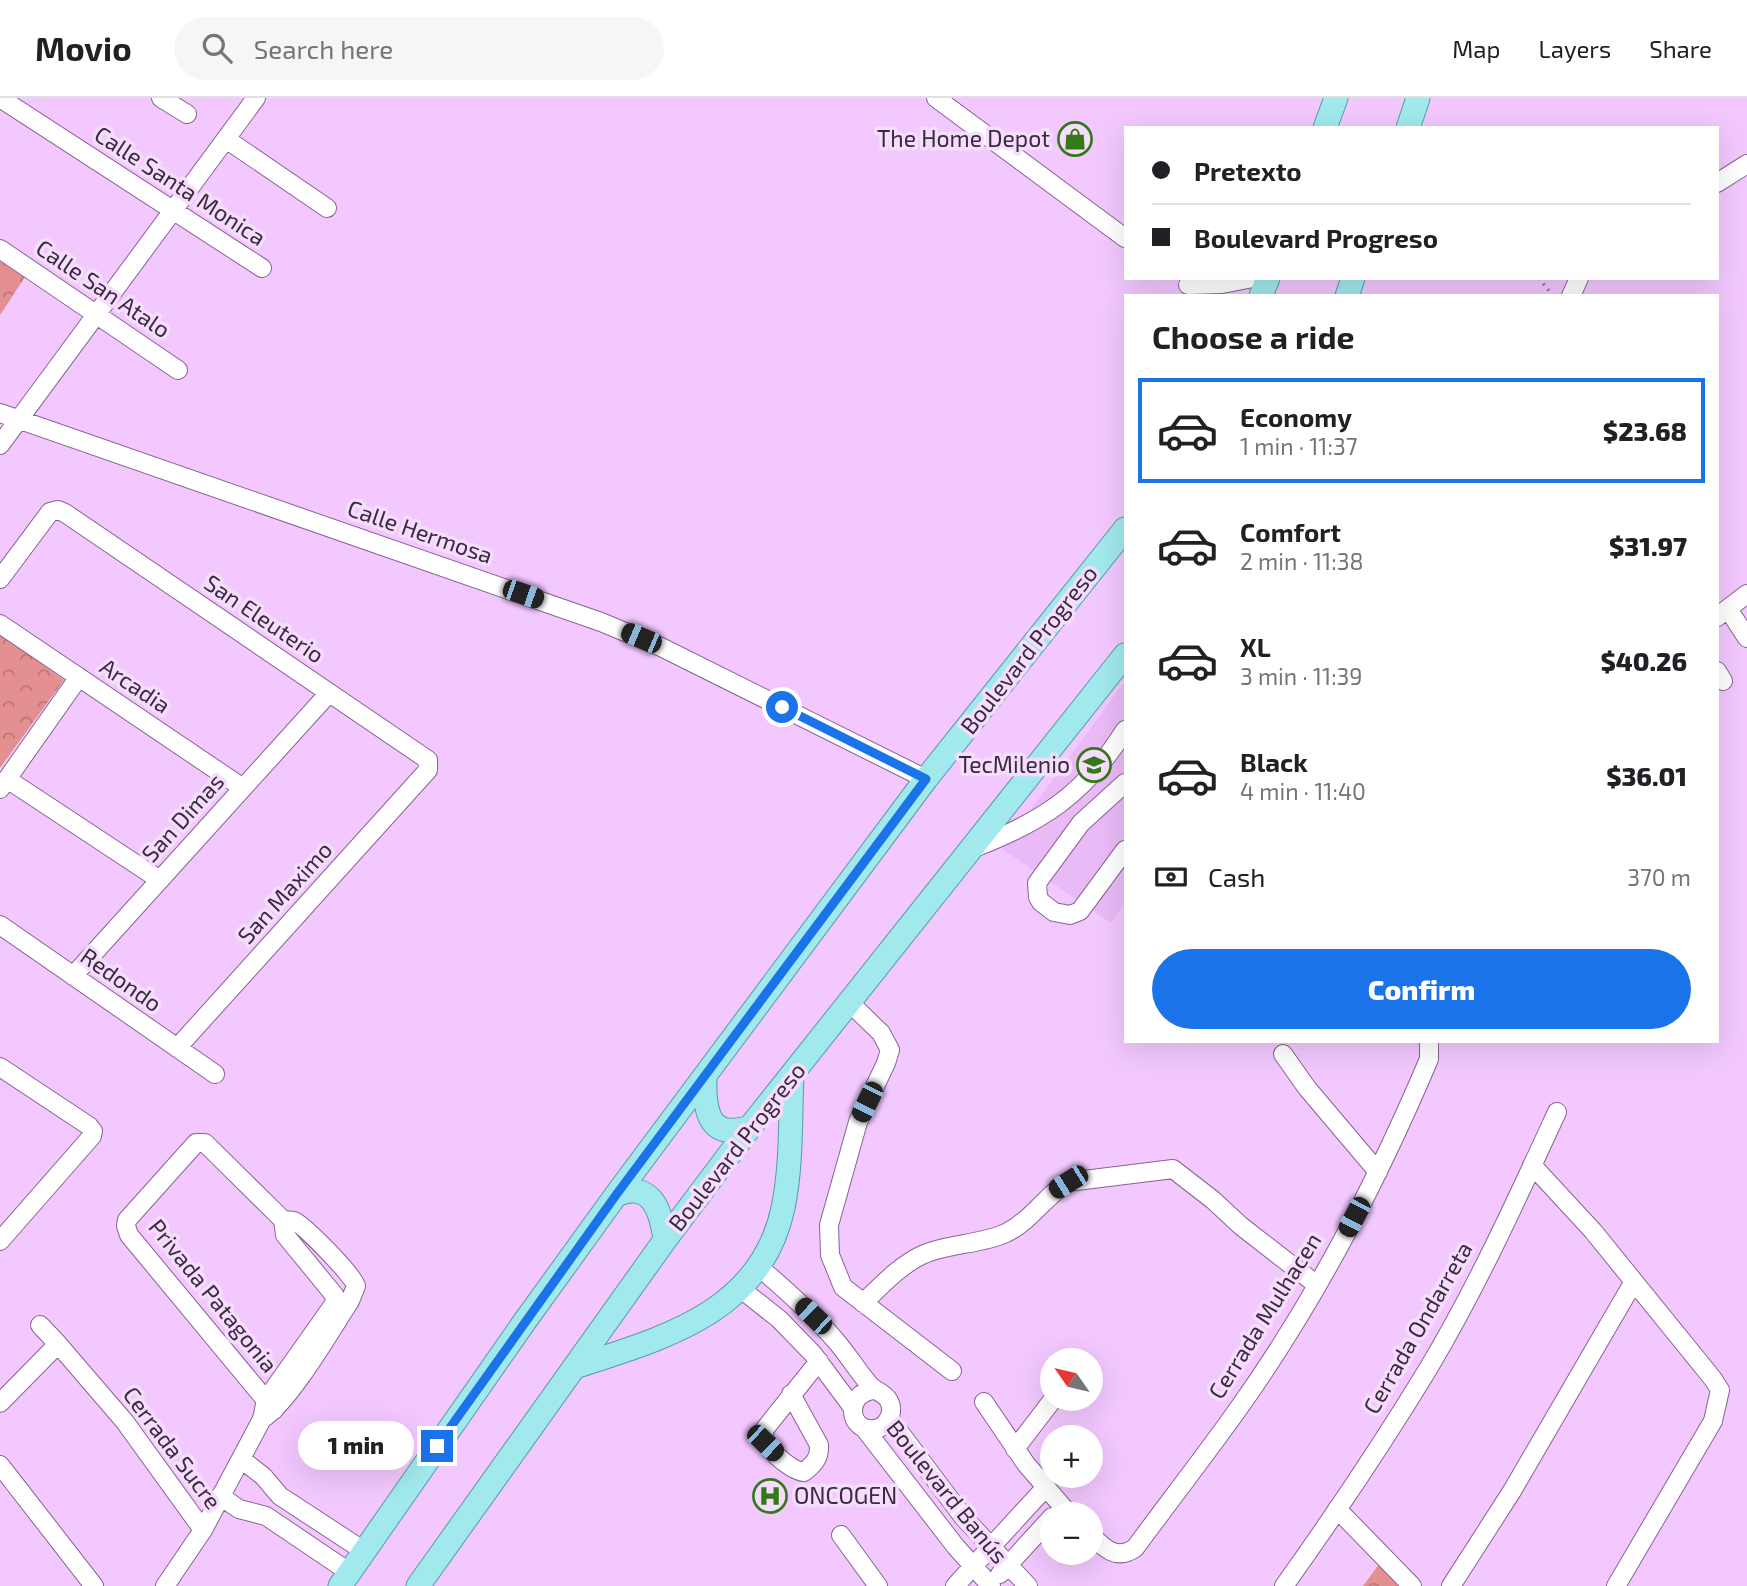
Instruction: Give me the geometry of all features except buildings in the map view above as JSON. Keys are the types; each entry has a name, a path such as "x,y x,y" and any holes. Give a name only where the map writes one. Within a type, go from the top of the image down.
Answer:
{"main road":[{"path":"1326,126 1336,98"},
{"path":"1409,126 1418,98"},
{"name":"Boulevard Progreso","path":"344,1579 616,1195 926,779 1124,530"},
{"name":"Boulevard Progreso","path":"418,1586 664,1240 750,1127 1124,656"},
{"path":"575,1367 681,1329 712,1313 741,1289 759,1267 776,1233 783,1208 788,1172 792,1075"},
{"path":"705,1077 706,1107 711,1120 720,1129 735,1132 750,1127"},
{"path":"616,1195 628,1190 639,1191 652,1199 659,1210 664,1240"}],"street":[{"name":"Calle Santa Monica","path":"0,98 262,268"},
{"path":"161,98 187,114"},
{"path":"0,445 256,98"},
{"path":"936,98 1124,237"},
{"path":"226,139 327,208"},
{"path":"1719,182 1747,164"},
{"name":"Calle San Atalo","path":"0,249 178,370"},
{"path":"1188,286 1243,280"},
{"name":"Calle Hermosa","path":"0,412 601,622 661,647 926,779"},
{"name":"San Eleuterio","path":"0,579 50,512 58,510 65,513 428,760 428,770"},
{"path":"1747,594 1734,602 1724,613 1732,615 1747,638"},
{"name":"Arcadia","path":"0,624 243,788"},
{"path":"79,677 4,784 160,880"},
{"name":"San Dimas","path":"74,976 329,693"},
{"path":"974,848 1009,835 1059,806 1083,785 1123,740"},
{"name":"San Maximo","path":"177,1048 428,770"},
{"path":"1121,795 1081,823 1037,883 1038,897 1054,912 1070,915 1080,911 1124,851"},
{"name":"Redondo","path":"0,925 215,1074"},
{"path":"850,1003 881,1033 890,1050 858,1122 830,1225 830,1255 844,1287 952,1371"},
{"name":"Cerrada Mulhacen","path":"1103,1546 1109,1552 1121,1554 1135,1548 1237,1411 1317,1285 1378,1172 1429,1059 1429,1043"},
{"path":"1283,1054 1307,1088 1378,1172"},
{"path":"0,1067 93,1131 92,1136 0,1241"},
{"name":"Cerrada Ondarreta","path":"1283,1586 1429,1368 1482,1269 1557,1112"},
{"name":"Privada Patagonia","path":"267,1410 129,1235 127,1220 196,1143 205,1143 283,1220 296,1222 347,1270 355,1279 356,1286"},
{"path":"1532,1165 1593,1231 1720,1390 1713,1421 1616,1586"},
{"path":"863,1303 895,1272 923,1255 1003,1234 1025,1223 1054,1191 1068,1182 1173,1169 1317,1285"},
{"name":"Privada Patagonia","path":"283,1220 285,1235 335,1296"},
{"path":"741,1289 779,1319 818,1361 853,1408 855,1419 864,1428 876,1429 886,1423 891,1412 884,1395 874,1391 837,1342 759,1267"},
{"path":"1451,1586 1512,1491 1633,1283"},
{"path":"203,1530 267,1410 334,1304 335,1296 356,1286"},
{"path":"267,1410 350,1301 356,1286"},
{"name":"Cerrada Sucre","path":"40,1325 125,1422 203,1530 165,1586"},
{"path":"0,1403 58,1344"},
{"path":"792,1394 818,1361"},
{"path":"853,1408 862,1393 874,1391"},
{"path":"984,1402 1040,1482"},
{"path":"1015,1449 1044,1411"},
{"name":"Boulevard Banús","path":"889,1418 964,1518 1028,1586"},
{"name":"Boulevard Banús","path":"864,1428 990,1586"},
{"path":"241,1459 262,1476 280,1496 364,1551"},
{"path":"0,1465 94,1586"},
{"path":"955,1586 1045,1488 1053,1502"},
{"path":"220,1496 239,1509 266,1516 344,1579"},
{"path":"266,1516 280,1496"},
{"path":"1337,1509 1412,1586"},
{"path":"990,1586 1040,1532"},
{"path":"841,1535 869,1582"}],"path":[{"path":"1541,280 1551,294"}],"shaded area":[{"name":"TecMilenio","path":"1124,682 1124,904 1111,923 1002,849"}],"green space":[{"path":"0,261 25,277 0,315"},
{"path":"0,634 64,680 0,768"},
{"path":"1382,1560 1408,1586 1363,1586"}],"place":[{"name":"The Home Depot","path":"1075,139"},
{"name":"TecMilenio","path":"1094,765"},
{"name":"ONCOGEN","path":"770,1496"}],"route":[{"path":"437,1446 616,1195 926,779 782,707"}]}
